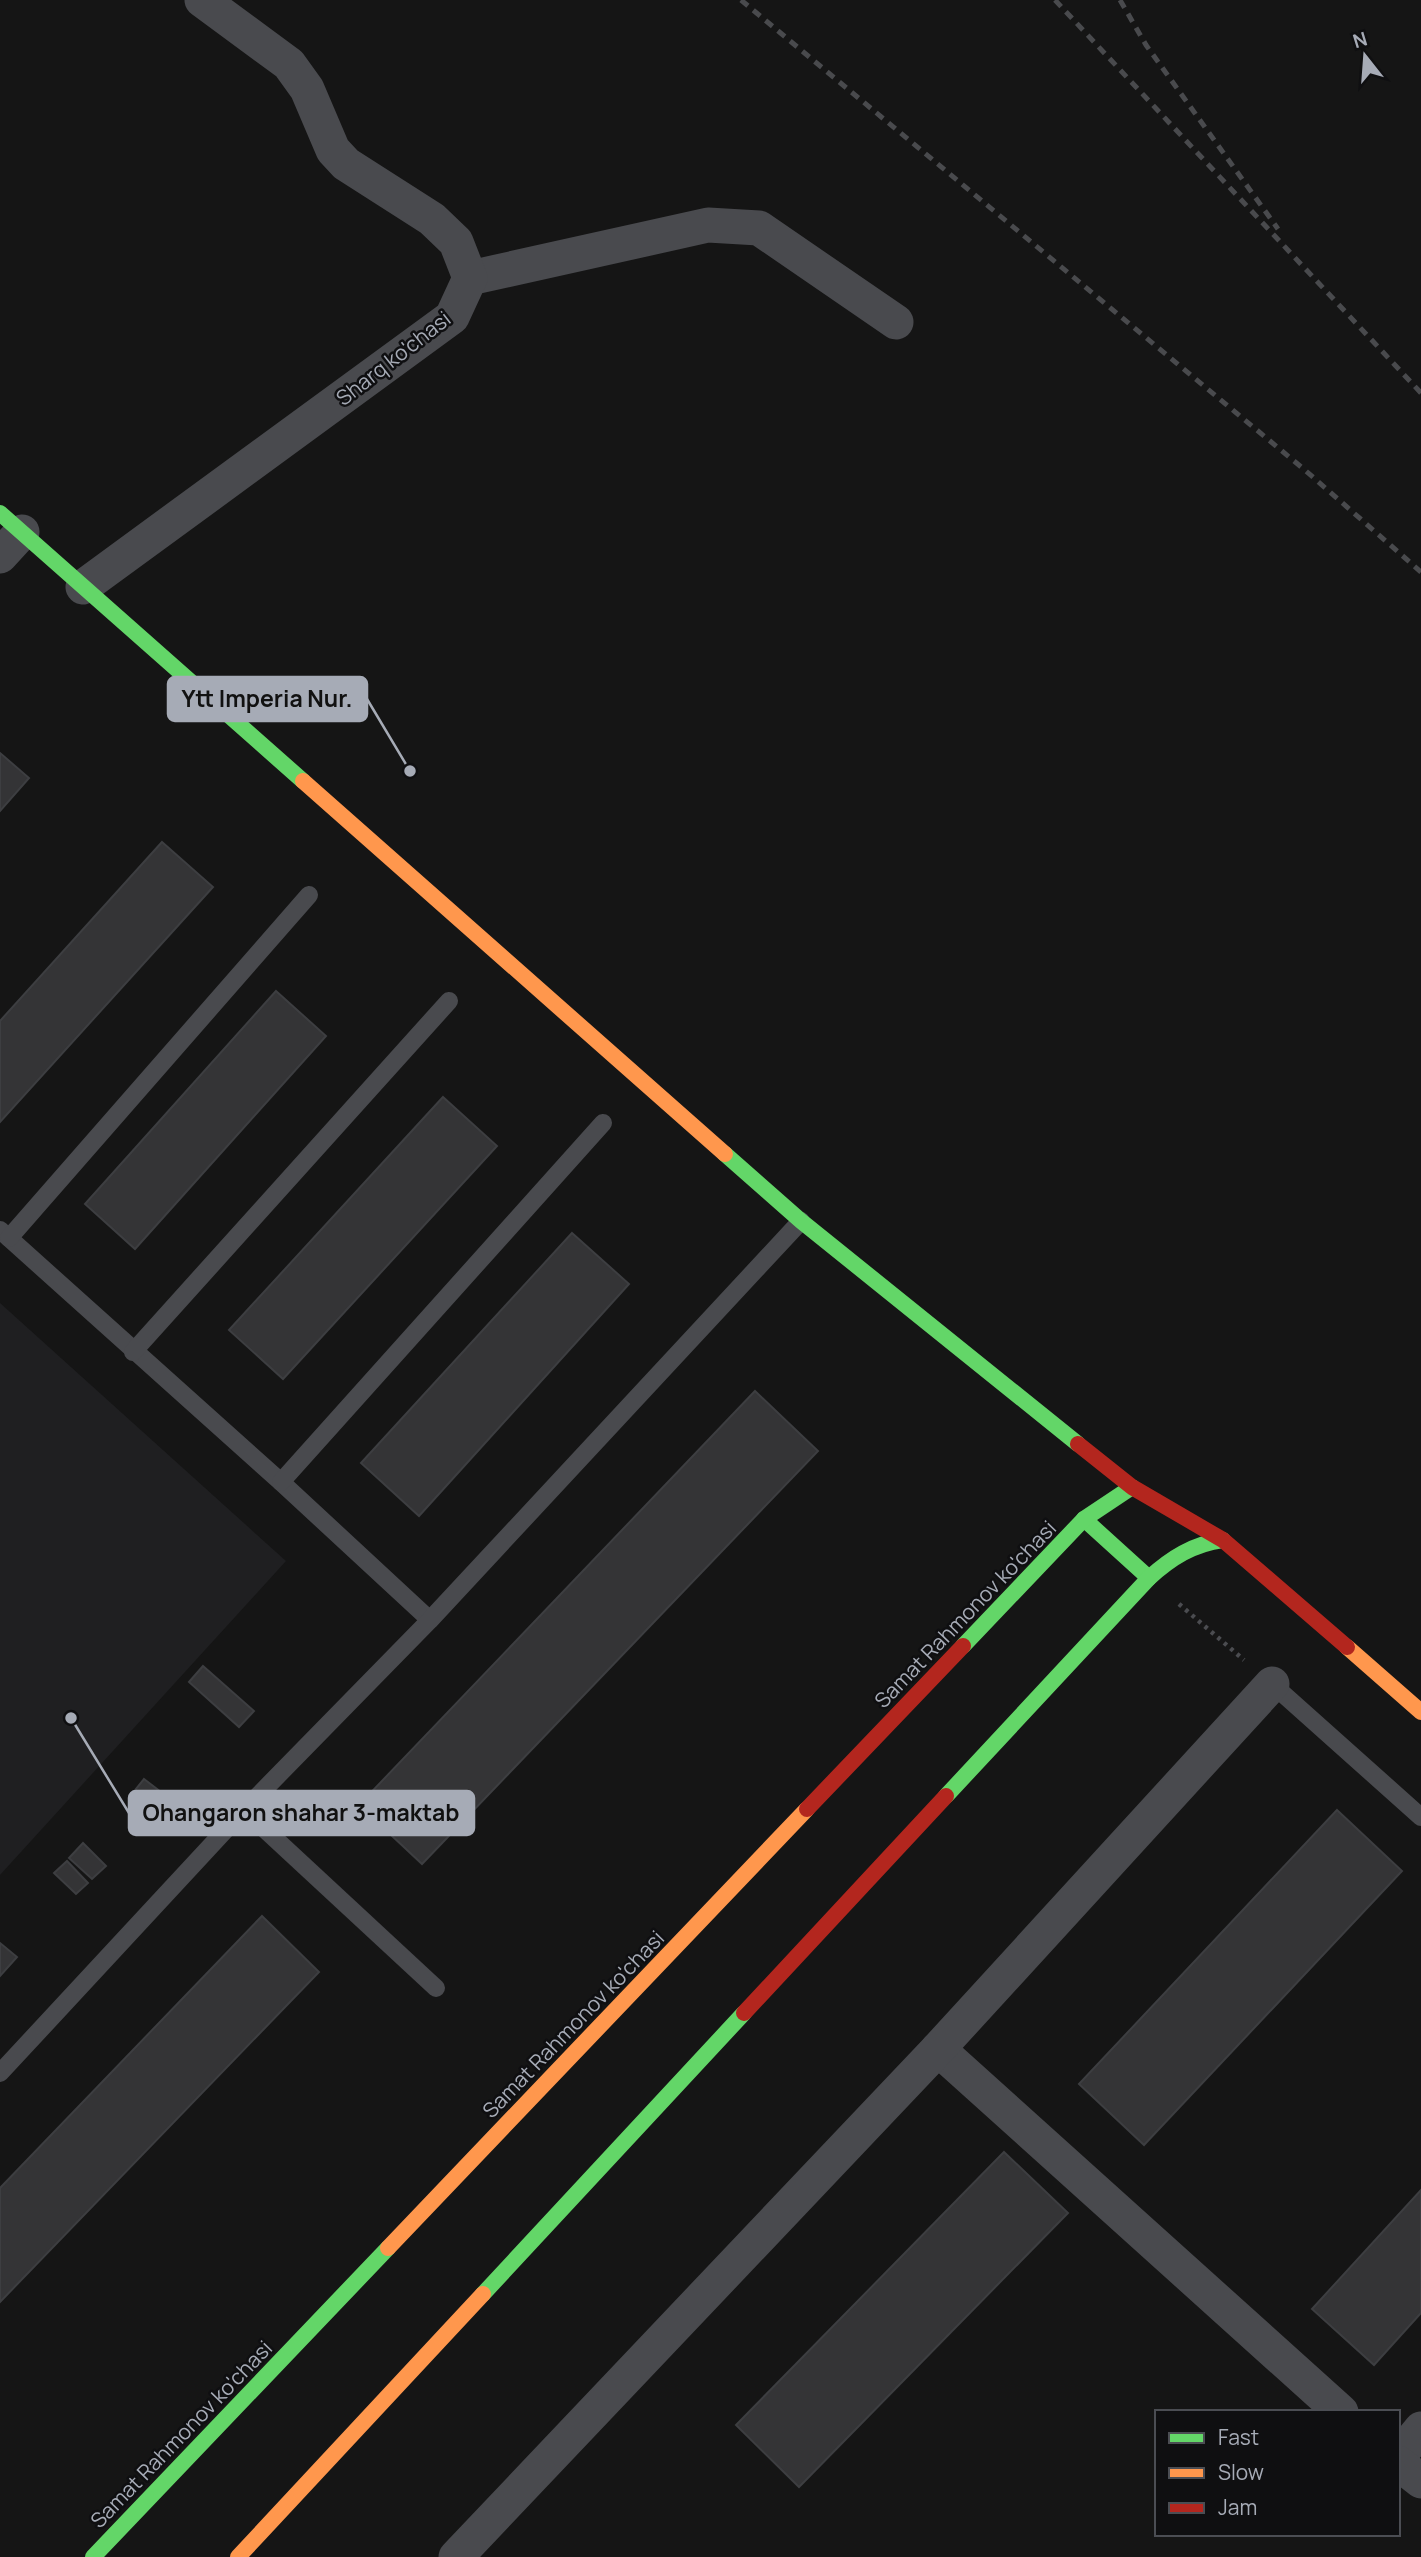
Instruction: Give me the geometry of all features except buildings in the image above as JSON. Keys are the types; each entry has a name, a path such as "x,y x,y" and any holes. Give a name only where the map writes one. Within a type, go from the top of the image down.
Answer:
{"main road":[{"path":"7,533 83,587 801,1221 1132,1487 1223,1540 1421,1712"},
{"name":"Samat Rahmonov ko'chasi","path":"93,2557 1084,1520 1132,1487"},
{"path":"1084,1520 1149,1578"},
{"path":"238,2557 1149,1578 1180,1553 1196,1545 1223,1540"}],"street":[{"path":"202,0 289,64 307,89 334,150 346,164 432,219 456,242 470,278 708,225 759,228 895,322"},
{"name":"Sharq ko'chasi","path":"83,587 452,317 470,278"},
{"path":"456,2557 938,2049 1272,1684"},
{"path":"938,2049 1339,2410"},
{"path":"1400,2455 1421,2430"},
{"path":"1400,2465 1421,2481"}],"lane":[{"path":"309,895 5,1234 430,1619"},
{"path":"133,1352 449,1001"},
{"path":"281,1482 603,1123"},
{"path":"0,2073 244,1810 430,1619 801,1221"},
{"path":"1272,1684 1421,1817"},
{"path":"244,1810 436,1988"}],"path":[{"path":"1149,1578 1272,1684"}],"shaded area":[{"path":"0,1303 286,1561 0,1875"}],"railway":[{"path":"741,0 1306,471 1421,572"},
{"path":"1055,0 1421,393"},
{"path":"1120,0 1146,45 1278,229"}],"traffic: fast":[{"path":"0,513 303,781"},
{"path":"725,1154 801,1221 1078,1444"},
{"path":"963,1646 1084,1519 1132,1487"},
{"path":"1084,1519 1149,1578"},
{"path":"946,1796 1149,1578 1183,1553 1223,1540"},
{"path":"483,2294 744,2013"},
{"path":"93,2557 388,2248"}],"traffic: slow":[{"path":"303,781 725,1154"},
{"path":"1347,1647 1421,1712"},
{"path":"388,2248 807,1809"},
{"path":"238,2557 483,2294"}],"traffic: jam":[{"path":"1078,1444 1132,1487 1223,1540 1347,1647"},
{"path":"807,1809 963,1646"},
{"path":"744,2013 946,1796"}],"place":[{"name":"Ytt Imperia Nur.","path":"410,771"},
{"name":"Ohangaron shahar 3-maktab","path":"71,1718"}]}
